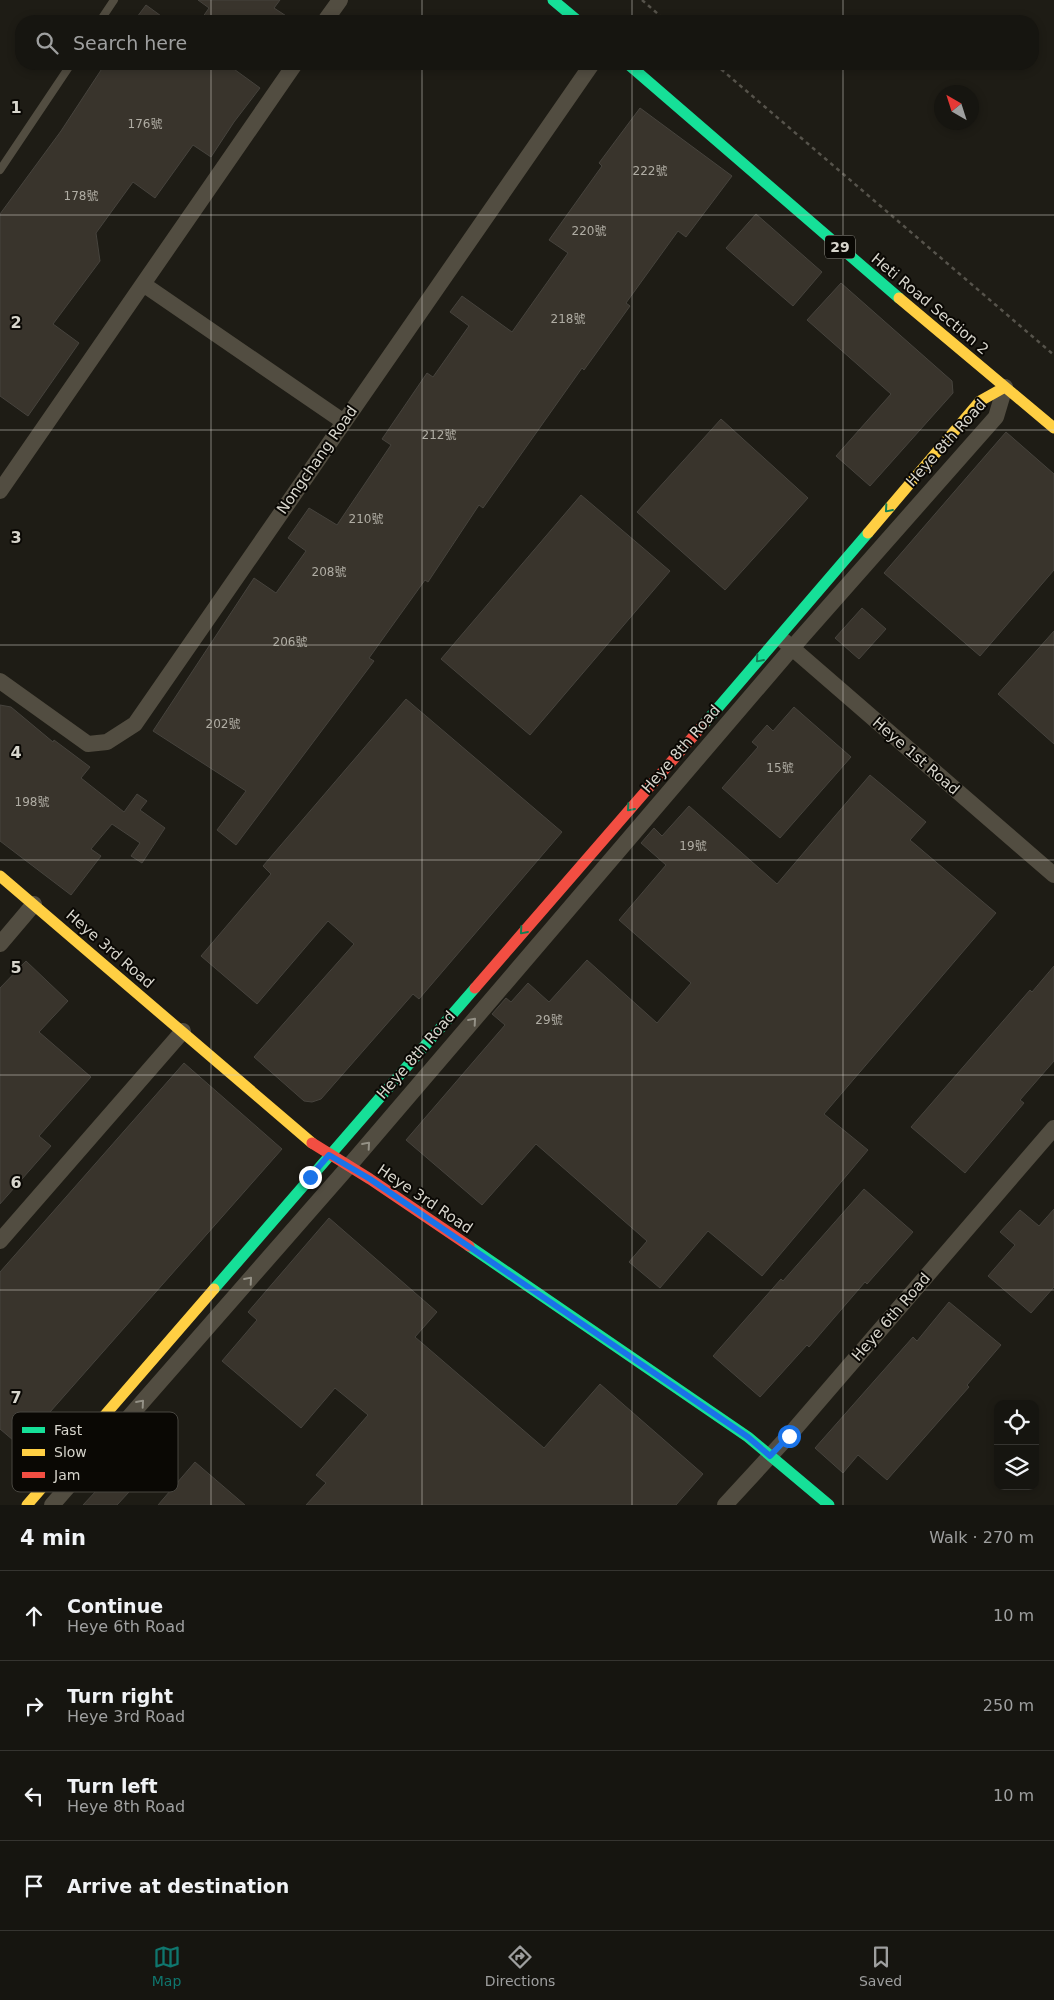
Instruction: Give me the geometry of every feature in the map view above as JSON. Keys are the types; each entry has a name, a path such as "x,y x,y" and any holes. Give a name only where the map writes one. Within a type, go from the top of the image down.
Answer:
{"street":[{"path":"329,15 340,0"},
{"path":"553,0 571,15"},
{"path":"0,491 292,70"},
{"name":"Nongchang Road","path":"0,681 88,744 107,742 135,724 588,70"},
{"name":"Heti Road Section 2","path":"635,70 926,321 1054,428"},
{"path":"143,284 344,422"},
{"name":"Heye 8th Road","path":"107,1412 980,401 1005,387"},
{"name":"Heye 8th Road","path":"133,1412 349,1166 792,648 996,417 1005,387"},
{"name":"Heye 1st Road","path":"778,637 1054,875"},
{"name":"Heye 3rd Road","path":"0,876 183,1031 303,1136 748,1437 829,1505"},
{"path":"0,944 34,904"},
{"path":"0,1242 183,1031"},
{"name":"Heye 6th Road","path":"725,1505 770,1456 1054,1128"},
{"name":"Heye 8th Road","path":"27,1505 38,1492"},
{"name":"Heye 8th Road","path":"52,1505 63,1492"}],"lane":[{"path":"104,15 114,0"},
{"path":"0,170 67,70"}],"path":[{"path":"642,0 659,15"},
{"path":"722,70 1054,355"}],"building":[{"path":"198,0 280,0 274,8 285,15 204,15 209,8"},
{"path":"146,5 160,15 138,15"},
{"path":"101,70 235,70 260,88 234,122 211,157 193,145 155,198 133,182 96,233 100,261 53,324 79,343 28,416 0,396 0,214 61,131"},
{"path":"640,108 732,176 686,237 678,231 626,303 630,306 584,370 582,368 483,508 479,505 428,582 425,580 369,658 374,661 236,845 217,830 246,791 153,731 254,578 276,593 306,551 288,538 309,508 337,525 391,445 382,439 427,373 433,377 469,326 450,312 462,296 512,332 568,253 549,240 602,166 599,163"},
{"path":"756,214 822,272 793,306 726,248"},
{"path":"841,283 952,381 953,393 870,486 836,456 891,394 807,320"},
{"path":"721,419 808,498 725,590 637,512"},
{"path":"1006,432 1054,474 1054,570 980,656 884,573"},
{"path":"581,495 670,571 530,735 441,659"},
{"path":"862,608 886,629 859,659 835,638"},
{"path":"1054,631 1054,744 998,694"},
{"path":"406,699 562,832 419,999 413,994 321,1099 312,1102 304,1101 254,1057 354,944 328,921 257,1004 201,956 271,874 263,866"},
{"path":"0,705 11,707 53,742 54,740 90,767 81,778 124,812 137,794 147,801 140,810 165,828 142,863 131,856 140,843 112,824 91,849 101,856 71,895 0,841"},
{"path":"794,707 851,757 780,838 722,788 758,747 752,742 767,725 773,731"},
{"path":"870,775 926,822 910,840 996,913 824,1114 868,1150 762,1276 708,1231 660,1288 629,1262 647,1241 536,1144 482,1205 406,1140 505,1025 492,1014 506,998 511,1002 528,983 549,1002 587,960 657,1023 691,983 619,920 666,865 641,843 654,828 662,836 689,806 777,884"},
{"path":"26,961 68,1001 39,1032 91,1077 39,1136 51,1146 0,1204 0,988"},
{"path":"1054,966 1054,1061 1020,1100 1024,1103 965,1173 911,1127 1030,990 1032,992"},
{"path":"184,1063 282,1149 50,1412 12,1412 12,1439 0,1429 0,1272"},
{"path":"864,1189 913,1232 867,1284 865,1282 809,1347 807,1345 760,1397 713,1356 781,1279 783,1281"},
{"path":"1054,1209 1054,1287 1031,1313 988,1276 1015,1245 1000,1232 1020,1210 1039,1226"},
{"path":"329,1218 437,1312 415,1337 544,1448 600,1384 703,1474 676,1505 306,1505 326,1483 316,1475 368,1415 335,1388 301,1428 222,1361 257,1320 248,1312"},
{"path":"949,1302 1001,1345 967,1385 969,1387 887,1480 858,1455 843,1473 815,1448 913,1337 917,1341"},
{"path":"195,1462 245,1505 158,1505 169,1492 178,1492 178,1482"},
{"path":"95,1492 129,1492 117,1505 83,1505"}],"traffic: fast":[{"path":"553,0 571,15"},
{"path":"635,70 899,298"},
{"path":"704,724 868,533"},
{"path":"214,1289 475,988"},
{"path":"469,1246 748,1437 829,1505"}],"traffic: slow":[{"path":"899,298 1054,428"},
{"path":"868,533 980,401 1005,387"},
{"path":"0,876 312,1143"},
{"path":"108,1412 214,1289"},
{"path":"27,1505 38,1492"}],"traffic: jam":[{"path":"475,988 704,724"},
{"path":"312,1143 370,1179 469,1246"}],"route":[{"path":"310,1177 329,1155 370,1179 748,1437 770,1456 789,1436"}]}
